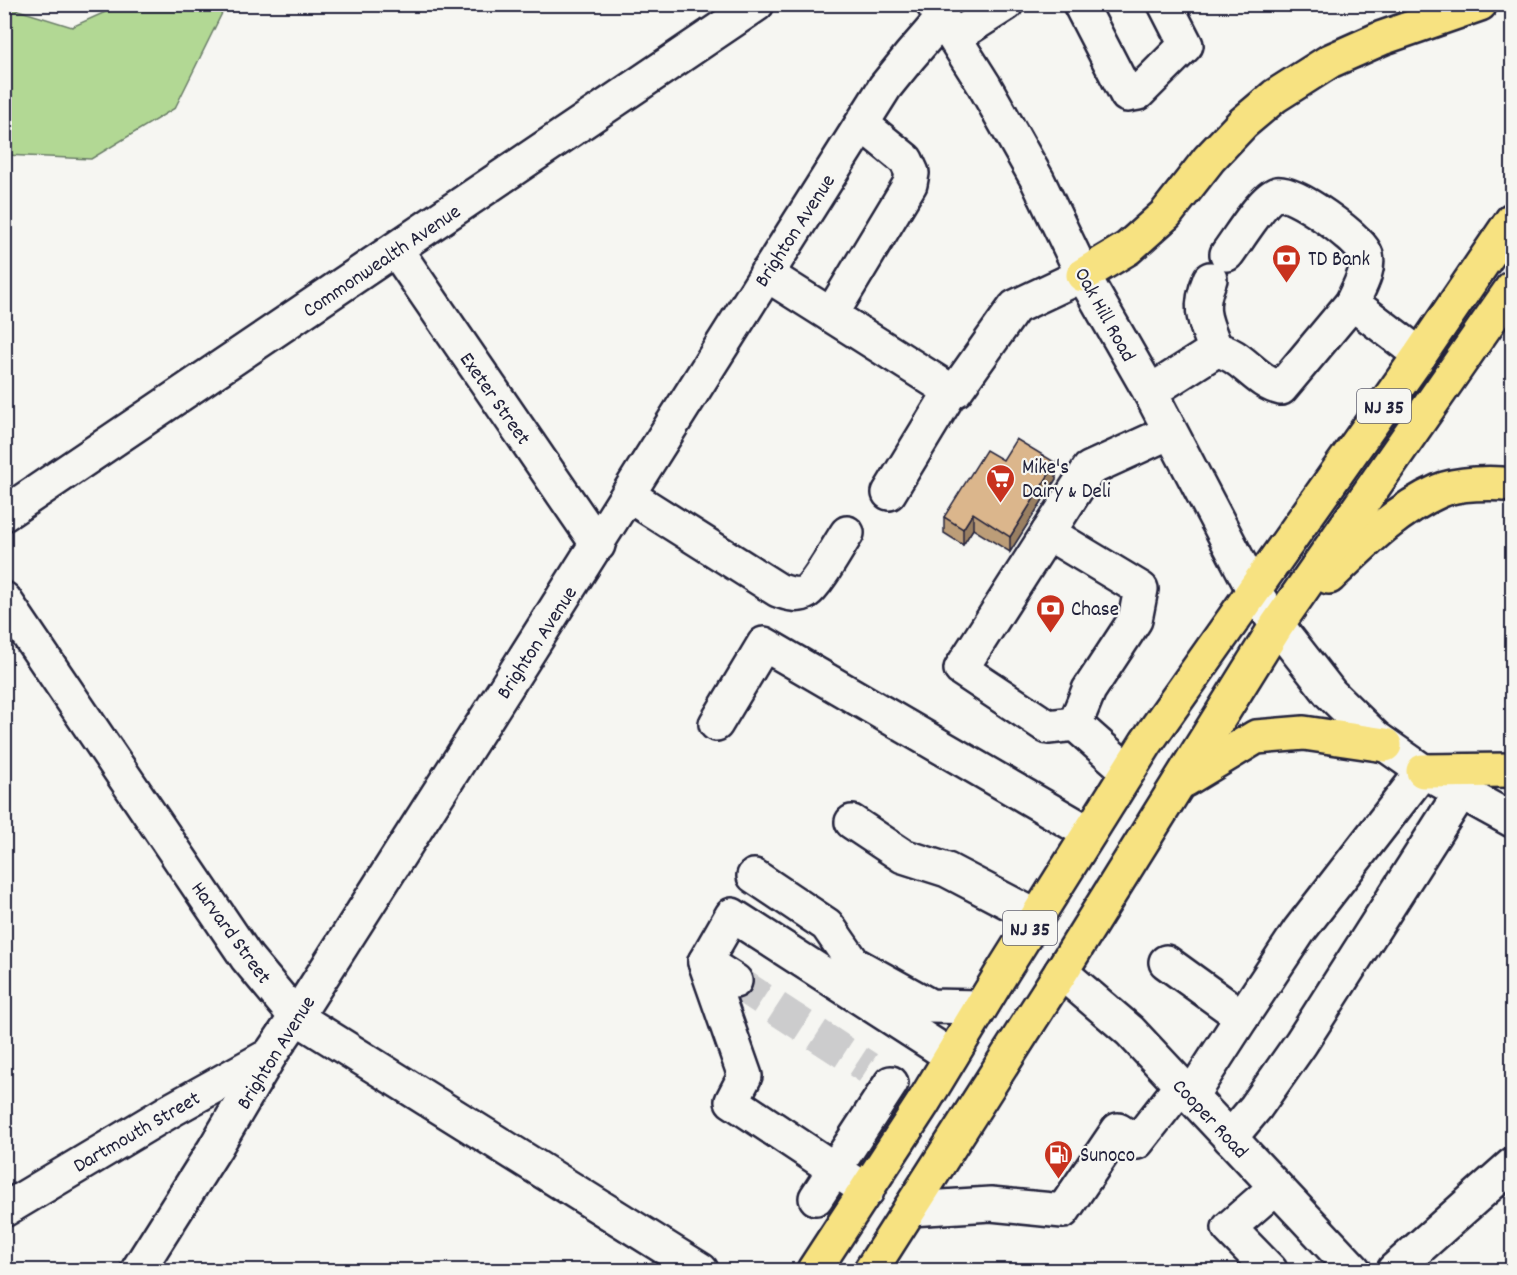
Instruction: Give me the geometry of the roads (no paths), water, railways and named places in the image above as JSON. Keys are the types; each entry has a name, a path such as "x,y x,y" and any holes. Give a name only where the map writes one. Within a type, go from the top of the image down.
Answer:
{"highway":[{"path":"1083,275 1128,248 1166,214 1209,159 1243,123 1275,96 1330,61 1382,38 1480,4"},
{"name":"NJ 35","path":"814,1270 923,1103 1146,743 1420,355 1512,220"},
{"name":"NJ 35","path":"871,1270 1061,972 1277,626 1512,288"},
{"path":"1277,626 1375,532 1404,511 1440,490 1470,484 1512,485"},
{"path":"1179,784 1256,737 1304,732 1385,745"},
{"path":"1423,771 1512,770"}],"street":[{"name":"Commonwealth Avenue","path":"4,514 757,4"},
{"name":"Brighton Avenue","path":"138,1270 270,1055 297,1017 598,545 885,87 943,20 1006,4"},
{"path":"1080,4 1127,95 1138,93 1186,45 1165,4"},
{"name":"Oak Hill Road","path":"943,20 984,85 1037,179 1083,275 1150,392 1254,591 1277,626 1330,693 1376,738 1423,771 1512,820"},
{"path":"831,315 910,184 912,173 906,160 862,124"},
{"path":"1150,392 1216,350 1225,351 1258,376 1281,388 1352,303 1367,264 1366,254 1360,244 1317,211 1289,194 1278,193 1267,199 1219,266 1202,302 1205,319 1216,350"},
{"name":"Exeter Street","path":"396,250 598,545"},
{"path":"766,274 951,391"},
{"path":"889,493 951,391 956,390 1016,307 1083,275"},
{"path":"1352,303 1420,355"},
{"path":"1128,771 1075,724 1048,727 961,669 1089,469 1170,432"},
{"path":"628,495 778,590 793,595 806,593 815,583 847,532"},
{"path":"1048,533 1141,589 1135,620 1089,690 1075,724"},
{"name":"Harvard Street","path":"4,599 247,958 297,1017 701,1270"},
{"path":"716,724 764,644 1089,833"},
{"path":"910,1209 991,1204 1063,1211 1118,1130 1137,1142 1186,1091 1242,1017 1299,930 1423,771"},
{"path":"1230,1138 1256,1107 1302,1043 1461,792"},
{"path":"852,822 903,856 947,870 1037,917"},
{"path":"754,876 827,925 854,964 930,1006 980,1008"},
{"path":"867,1191 732,1101 745,1076 705,962 732,915 951,1056"},
{"path":"705,962 735,981"},
{"path":"1166,962 1242,1017"},
{"name":"Cooper Road","path":"1061,972 1130,1031 1354,1270"},
{"name":"Dartmouth Street","path":"4,1210 173,1109 270,1055"},
{"path":"816,1198 866,1121 880,1075 923,1103"},
{"path":"866,1121 898,1142"},
{"path":"1394,1270 1512,1165"},
{"path":"1270,1270 1229,1228 1276,1187"}],"tunnel":[{"path":"735,981 868,1068"}],"place":[{"name":"TD Bank","path":"1287,284"},
{"name":"Mike's Dairy & Deli","path":"1001,504"},
{"name":"Chase","path":"1050,634"},
{"name":"Sunoco","path":"1059,1180"}]}
